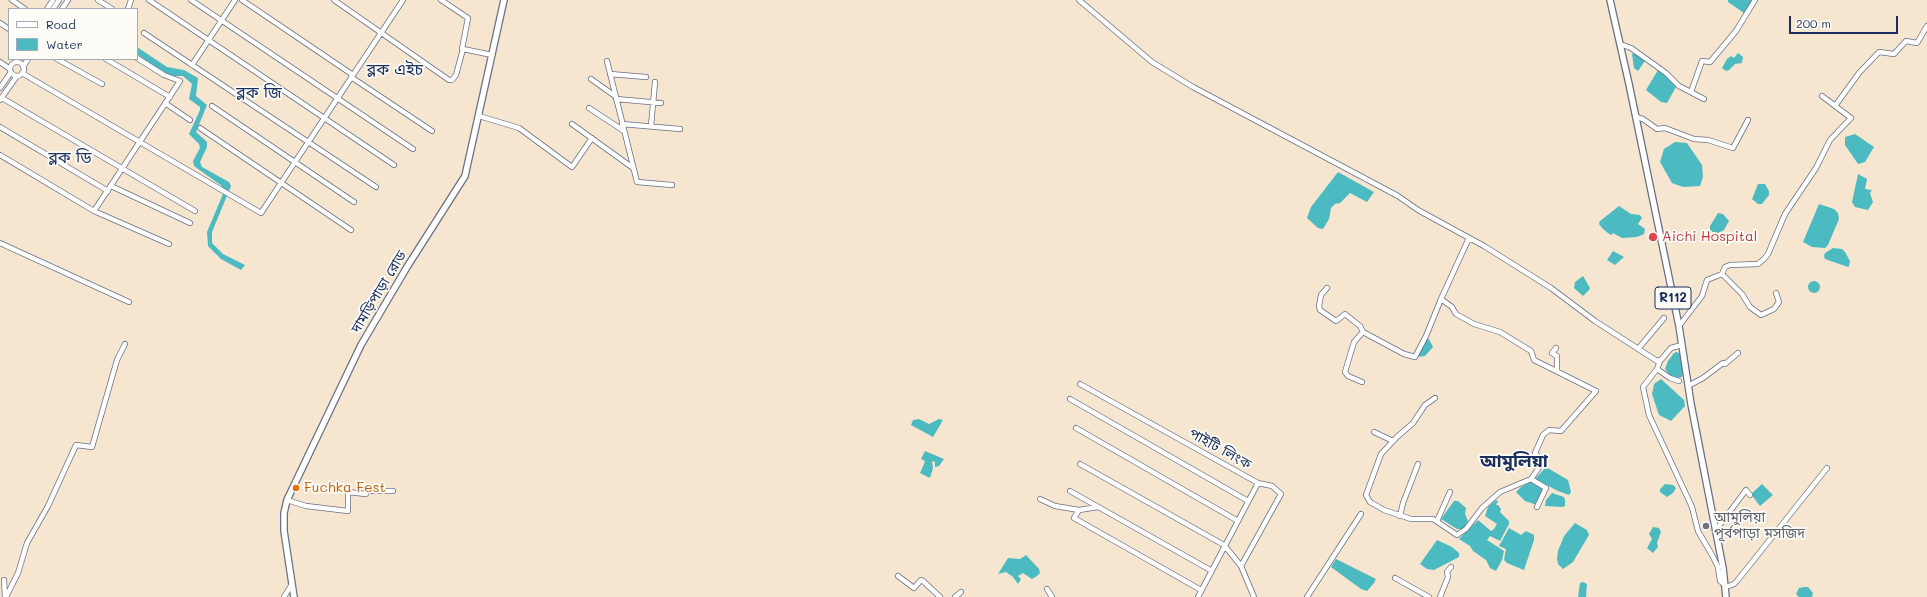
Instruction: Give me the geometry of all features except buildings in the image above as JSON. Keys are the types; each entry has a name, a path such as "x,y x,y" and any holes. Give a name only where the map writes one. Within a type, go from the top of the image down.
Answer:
{"main road":[{"name":"দামড়িপাড়া রোড","path":"294,597 284,524 284,513 287,500 361,345 407,267 460,186 468,165 504,0"},
{"name":"R112","path":"1610,0 1636,117 1679,326 1688,386 1716,530 1726,588 1726,597"}],"street":[{"path":"12,0 24,8"},
{"path":"53,8 59,0"},
{"path":"64,8 68,0"},
{"path":"98,0 110,8"},
{"path":"149,0 394,165"},
{"path":"191,0 413,149"},
{"path":"192,65 235,0"},
{"path":"242,0 432,132"},
{"path":"334,0 449,80 454,78 456,75 468,18 441,0"},
{"path":"22,73 261,213 403,0"},
{"path":"1079,0 1142,55 1176,77 1398,196 1550,288 1595,321 1638,349 1660,361"},
{"path":"1691,92 1702,61 1710,62 1736,31 1755,0"},
{"path":"1835,106 1859,73 1879,52 1894,54 1906,41 1917,43 1927,26"},
{"path":"144,33 376,187"},
{"path":"1620,44 1631,48 1666,73 1679,86 1704,99"},
{"path":"462,50 492,55"},
{"path":"94,211 180,81 164,75 138,59"},
{"path":"0,88 16,60 23,67"},
{"path":"27,60 23,67 22,73 17,76 1,99 195,212"},
{"path":"59,60 102,84"},
{"path":"108,60 170,97"},
{"path":"607,61 637,182 672,185"},
{"path":"0,62 17,76"},
{"path":"610,74 646,77"},
{"path":"591,79 616,98 661,103"},
{"path":"651,126 655,82"},
{"path":"1679,326 1702,296 1707,280 1722,274 1725,267 1730,265 1758,264 1768,254 1785,214 1816,168 1830,140 1851,118 1822,96"},
{"path":"166,103 190,120"},
{"path":"212,106 294,163 354,202"},
{"path":"589,108 624,132"},
{"path":"479,116 519,128 572,167 592,138"},
{"path":"1636,117 1646,121 1657,129 1665,128 1694,139 1708,140 1733,148 1748,120"},
{"path":"572,124 633,168"},
{"path":"622,124 680,129"},
{"path":"0,127 108,191"},
{"path":"200,128 351,230"},
{"path":"0,155 94,211 169,244"},
{"path":"111,186 190,224"},
{"path":"1327,288 1321,295 1319,306 1320,310 1336,321 1345,314 1360,326 1363,332 1404,354 1415,357 1426,336 1469,238"},
{"path":"0,243 129,302"},
{"path":"1722,274 1742,294 1750,307 1761,315 1774,309 1779,302 1776,293"},
{"path":"1435,398 1425,405 1413,423 1381,454 1366,495 1370,502 1384,510 1411,519 1426,518 1437,521 1457,535 1466,529 1486,504 1500,492 1531,479 1542,462 1535,453 1543,435 1549,430 1561,431 1596,391 1534,360 1531,351 1500,332 1474,324 1456,314 1452,307 1441,299"},
{"path":"1638,349 1664,318"},
{"path":"1362,382 1348,376 1345,372 1354,342 1363,332"},
{"path":"6,597 18,573 27,543 48,506 76,445 92,447 117,360 125,344"},
{"path":"1682,345 1672,348 1660,361 1657,369 1643,387 1649,415 1692,507 1698,531 1718,567 1720,581 1726,588 1737,581 1827,468"},
{"path":"1556,348 1552,353 1557,356 1557,371"},
{"path":"1688,386 1703,378 1723,363 1725,364 1738,353"},
{"path":"1657,369 1679,381"},
{"name":"পাইটি লিংক","path":"1080,384 1258,483 1224,545 1198,597"},
{"path":"1070,399 1248,501"},
{"path":"1076,428 1238,521"},
{"path":"1374,432 1393,441"},
{"path":"1080,464 1224,545 1241,566 1254,597"},
{"path":"1400,516 1403,503 1418,464"},
{"path":"1531,479 1546,488 1538,507"},
{"path":"1241,566 1281,494 1272,486 1258,483"},
{"path":"1716,530 1746,490 1750,495"},
{"path":"287,500 306,506 348,510 348,492 366,494 366,491 393,491"},
{"path":"1070,491 1212,570"},
{"path":"1437,521 1450,492"},
{"path":"1040,499 1055,506 1079,510 1098,507"},
{"path":"1079,510 1074,518 1201,590"},
{"path":"1307,597 1361,514"},
{"path":"1440,597 1448,577 1447,572 1451,567"},
{"path":"898,576 914,588 920,580 922,581 940,597"},
{"path":"1395,578 1429,597"},
{"path":"4,580 6,597"},
{"path":"284,597 292,584"},
{"path":"1047,589 1052,597"},
{"path":"955,597 961,592"}],"water":[{"path":"1728,0 1753,0 1744,13 1728,2"},
{"path":"138,48 167,67 184,70 198,78 196,96 207,105 196,132 207,142 207,147 200,162 202,167 229,182 231,186 212,232 212,243 223,254 245,265 241,270 221,259 208,246 207,232 223,194 222,186 194,166 193,161 200,148 199,144 189,134 200,107 189,99 192,84 183,76 171,76 138,55"},
{"path":"1636,53 1645,61 1638,71 1634,68 1632,54"},
{"path":"1738,53 1743,57 1742,63 1735,64 1726,71 1722,68 1727,59 1731,56 1734,58"},
{"path":"1658,70 1663,73 1676,87 1667,103 1661,102 1646,90"},
{"path":"1855,134 1874,147 1865,162 1858,164 1845,145 1845,137"},
{"path":"1675,142 1687,143 1702,165 1703,177 1700,186 1683,187 1672,183 1660,162 1664,149"},
{"path":"1338,172 1374,192 1367,202 1350,193 1340,203 1335,204 1331,208 1329,219 1323,229 1318,228 1307,218 1311,207"},
{"path":"1858,174 1867,179 1865,189 1872,190 1870,193 1873,202 1868,210 1855,207 1852,202"},
{"path":"1758,184 1765,184 1769,191 1769,195 1762,204 1758,204 1752,199"},
{"path":"1819,204 1834,209 1838,213 1839,219 1828,245 1825,248 1812,247 1803,242"},
{"path":"1619,206 1631,214 1640,215 1642,218 1638,224 1645,229 1644,234 1637,237 1622,238 1613,233 1612,235 1609,234 1602,228 1599,224 1600,221"},
{"path":"1718,213 1723,214 1729,221 1724,230 1716,234 1710,230 1710,226"},
{"path":"1833,248 1842,249 1845,252 1850,261 1848,267 1825,259 1825,253"},
{"path":"1613,251 1624,257 1615,265 1607,260"},
{"path":"1583,276 1590,288 1583,296 1574,288 1575,282"},
{"path":"1812,281 1816,281 1820,287 1816,293 1812,293 1808,289 1808,285"},
{"path":"1426,339 1429,339 1433,347 1425,356 1417,357"},
{"path":"1677,352 1682,355 1683,372 1682,377 1677,378 1671,377 1665,369 1668,361 1674,353"},
{"path":"1661,379 1684,400 1685,406 1671,421 1659,415 1652,394 1654,384"},
{"path":"919,419 929,424 939,419 943,420 933,437 911,425 913,420"},
{"path":"925,451 944,459 939,466 935,467 935,462 932,461 933,468 930,478 920,473 925,461 921,459"},
{"path":"1546,467 1568,480 1571,492 1569,495 1535,479"},
{"path":"1531,482 1544,489 1537,505 1525,501 1516,492 1521,487"},
{"path":"1665,484 1673,485 1676,488 1673,493 1667,497 1660,492 1660,489"},
{"path":"1762,484 1773,495 1760,506 1751,494"},
{"path":"1552,493 1564,497 1565,506 1545,506 1546,500"},
{"path":"1496,500 1498,501 1496,505 1498,505 1501,509 1500,512 1509,521 1509,524 1500,541 1490,536 1487,540 1504,551 1502,560 1496,571 1490,568 1486,560 1473,551 1470,546 1459,539 1478,520 1491,531 1494,529 1497,524 1485,516 1488,507"},
{"path":"1454,501 1458,501 1466,508 1465,514 1468,521 1463,529 1457,529 1441,519"},
{"path":"1575,523 1587,530 1589,535 1573,562 1563,569 1558,564 1558,551 1564,536"},
{"path":"1653,527 1659,528 1661,532 1657,543 1658,547 1653,553 1647,548 1652,539 1649,534"},
{"path":"1509,528 1521,535 1526,531 1534,535 1534,540 1524,570 1507,563 1504,560 1506,549 1499,546"},
{"path":"1437,540 1452,547 1459,553 1459,557 1434,570 1427,569 1420,564"},
{"path":"1026,555 1039,569 1040,573 1037,576 1032,579 1023,573 1018,576 1021,579 1018,584 1013,577 1006,572 998,574 1008,558 1020,559"},
{"path":"1336,559 1376,579 1374,583 1367,591 1361,589 1331,567"},
{"path":"1583,582 1587,584 1586,597 1578,597 1580,583"},
{"path":"1808,587 1813,593 1812,597 1799,597 1796,594 1799,588"}],"place":[{"name":"Aichi Hospital","path":"1653,237"},
{"name":"Fuchka Fest","path":"296,488"},
{"name":"আমুলিয়া পূর্বপাড়া মসজিদ","path":"1706,526"}],"district":[{"name":"ব্লক এইচ","path":"395,70"},
{"name":"ব্লক জি","path":"259,93"},
{"name":"ব্লক ডি","path":"70,158"},
{"name":"আমুলিয়া","path":"1514,461"}]}
